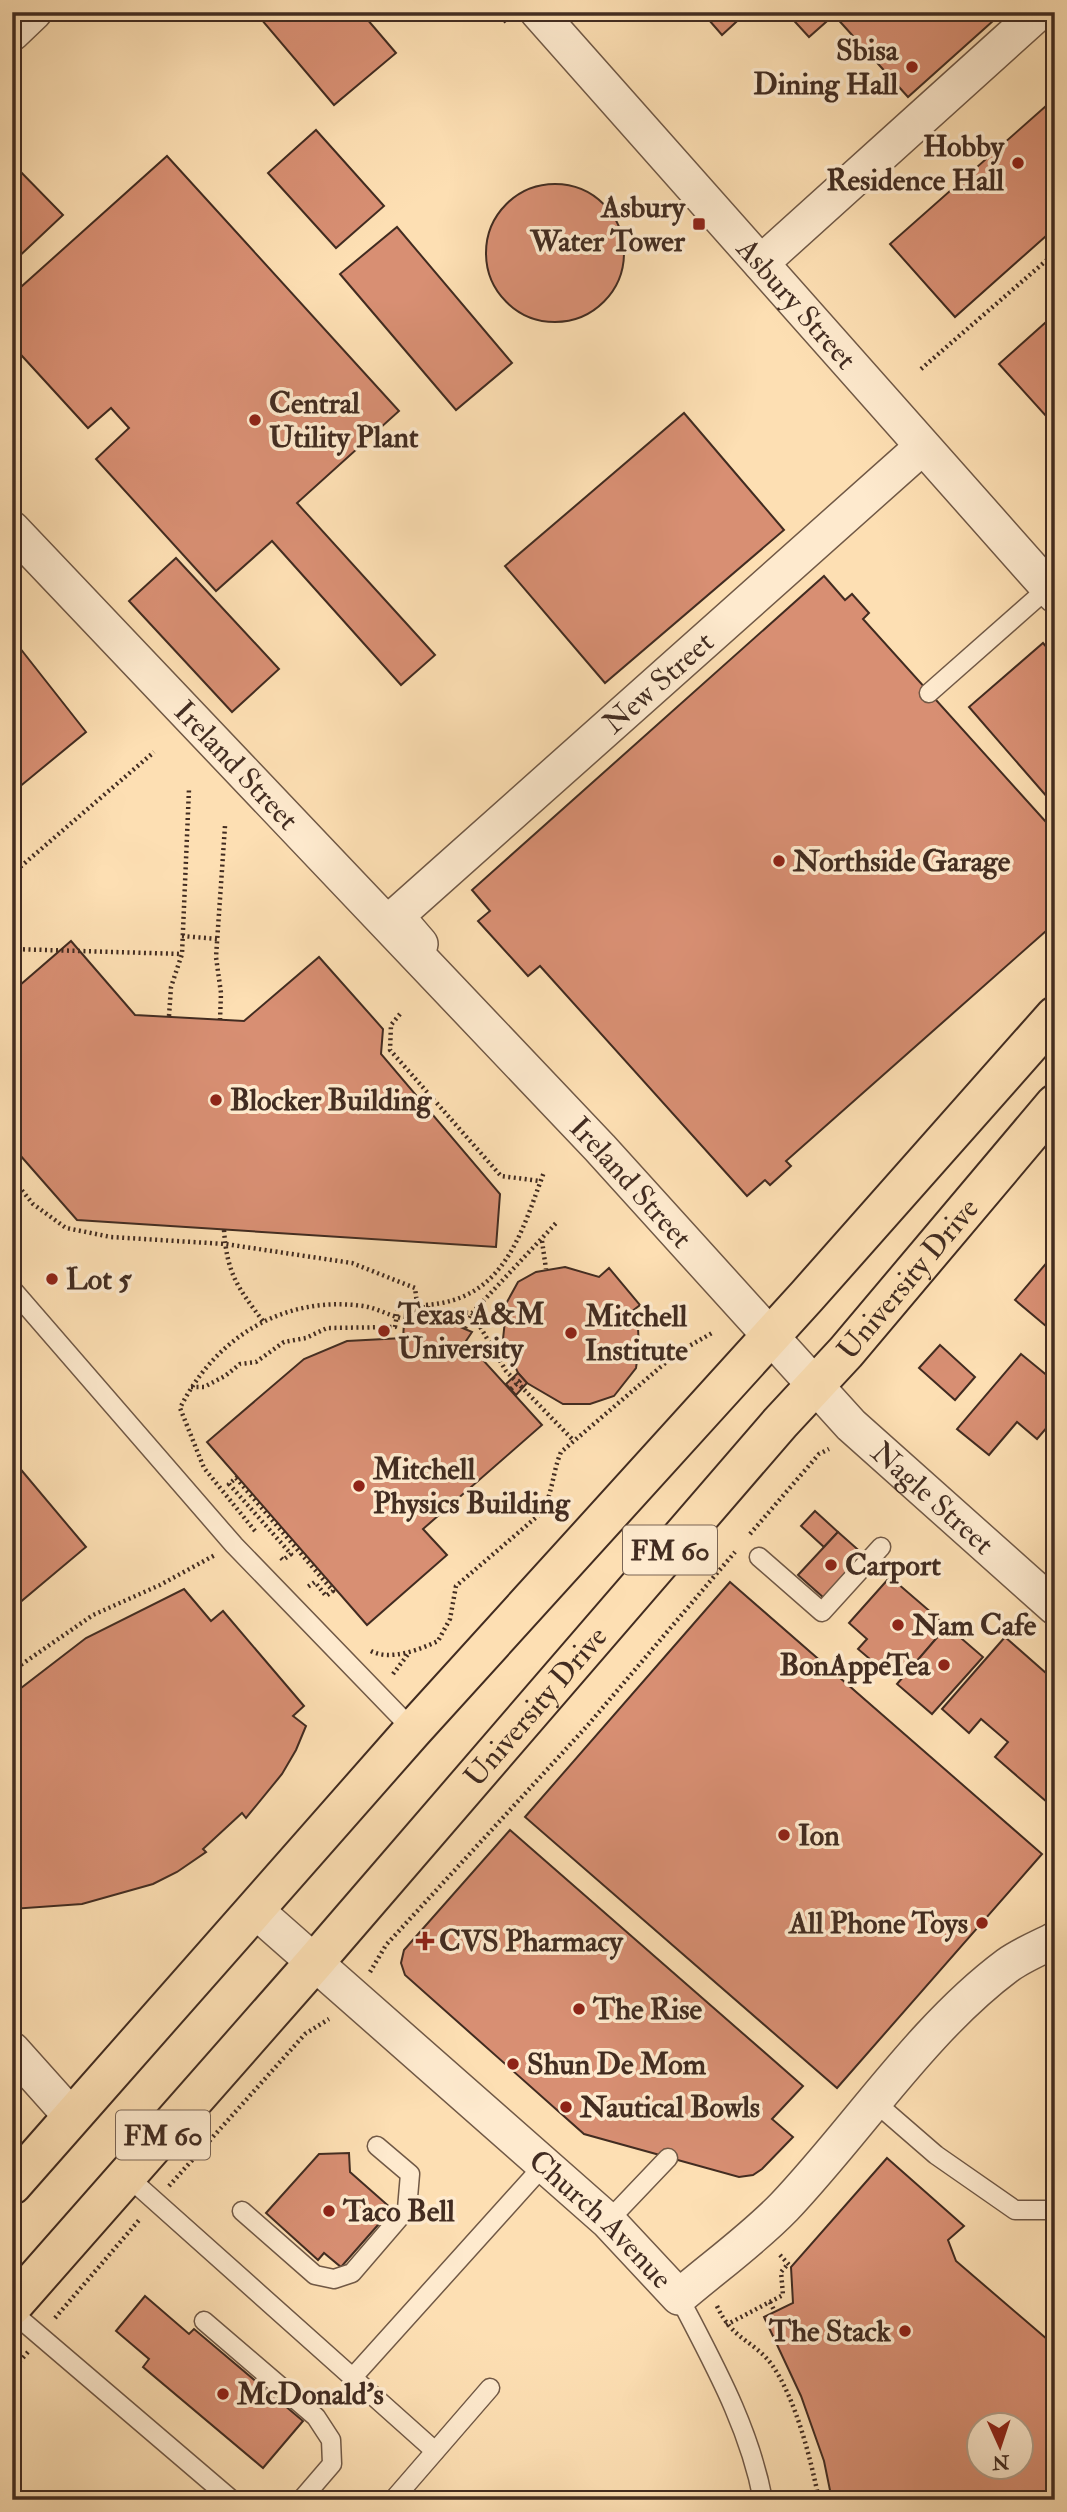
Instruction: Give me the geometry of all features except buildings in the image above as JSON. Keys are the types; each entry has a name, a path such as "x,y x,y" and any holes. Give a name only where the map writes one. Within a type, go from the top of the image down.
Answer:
{"main road":[{"name":"University Drive","path":"12,2185 414,1730 1055,1016"},
{"name":"University Drive","path":"12,2306 1050,1119"}],"street":[{"path":"12,33 34,12"},
{"name":"Asbury Street","path":"538,12 1051,592"},
{"path":"761,262 1039,12"},
{"name":"New Street","path":"396,916 921,448"},
{"name":"Ireland Street","path":"12,529 600,1148 815,1385"},
{"name":"Ireland Street","path":"396,916 425,949 459,1002"},
{"name":"Nagle Street","path":"815,1385 851,1425 1055,1607"},
{"name":"Church Avenue","path":"255,1910 608,2221 679,2297 758,2233 876,2103 933,2034 974,1992 1011,1963 1055,1940"},
{"path":"12,2050 72,2117"}],"lane":[{"path":"929,693 1051,592"},
{"path":"12,1289 234,1545 414,1730"},
{"path":"759,1557 822,1612 881,1547"},
{"path":"876,2103 936,2155 1015,2210 1055,2210"},
{"path":"242,2211 315,2275 334,2278 352,2273 407,2209 410,2174 377,2146"},
{"path":"608,2221 668,2158"},
{"path":"353,2378 544,2165"},
{"path":"127,2176 435,2451"},
{"path":"679,2297 734,2401 757,2470 763,2500"},
{"path":"12,2312 232,2500"},
{"path":"204,2321 316,2417 331,2440 332,2464 301,2500"},
{"path":"393,2500 490,2388"}],"path":[{"path":"921,369 1055,253"},
{"path":"12,874 154,752"},
{"path":"169,1016 171,987 181,954 189,789"},
{"path":"220,1020 218,939 225,826"},
{"path":"182,936 218,939"},
{"path":"12,949 181,954"},
{"path":"400,1014 391,1025 390,1050 501,1175 540,1181"},
{"path":"419,1305 453,1301 484,1285 508,1262 544,1172"},
{"path":"12,1188 20,1188 33,1205 66,1228 111,1237 225,1244 352,1263 415,1288 418,1311"},
{"path":"465,1328 472,1312 542,1241 557,1222"},
{"path":"224,1230 226,1263 242,1294 263,1321"},
{"path":"542,1241 546,1269"},
{"path":"190,1387 204,1387 226,1376 240,1364 256,1362 284,1342 306,1338 327,1328 395,1328 399,1302 472,1312"},
{"path":"261,1535 204,1468 180,1408 190,1387 204,1367 230,1342 263,1321 302,1308 328,1305 364,1306 404,1319"},
{"path":"450,1322 456,1311"},
{"path":"472,1312 506,1371 574,1441"},
{"path":"363,1646 380,1656 409,1652 438,1641 450,1619 456,1586 540,1514 549,1502 553,1471 561,1452 683,1348 712,1333"},
{"path":"511,1389 523,1378"},
{"path":"758,1525 819,1454 830,1448"},
{"path":"276,1552 284,1560 291,1554 229,1484 236,1478 333,1591 326,1596 314,1581"},
{"path":"254,1528 256,1539"},
{"path":"13,1668 93,1615 160,1585 234,1545"},
{"path":"274,1560 284,1570"},
{"path":"366,1976 374,1969 386,1945 581,1732 728,1560"},
{"path":"302,1591 310,1598"},
{"path":"393,1674 409,1652"},
{"path":"179,2174 305,2034 331,2017"},
{"path":"73,2296 127,2234"},
{"path":"726,2325 783,2295 781,2272 789,2266 781,2257"},
{"path":"770,2302 775,2312"},
{"path":"717,2305 726,2325 772,2364 794,2414 811,2463 819,2500"},
{"path":"12,2370 27,2354"}],"place":[{"name":"Sbisa Dining Hall","path":"912,67"},
{"name":"Hobby Residence Hall","path":"1018,163"},
{"name":"Asbury Water Tower","path":"699,224"},
{"name":"Central Utility Plant","path":"255,420"},
{"name":"Northside Garage","path":"779,861"},
{"name":"Blocker Building","path":"216,1100"},
{"name":"Lot 5","path":"52,1279"},
{"name":"Texas A&M University","path":"384,1331"},
{"name":"Mitchell Institute","path":"571,1333"},
{"name":"Mitchell Physics Building","path":"359,1486"},
{"name":"Carport","path":"831,1565"},
{"name":"Nam Cafe","path":"898,1625"},
{"name":"BonAppeTea","path":"944,1665"},
{"name":"Ion","path":"784,1835"},
{"name":"All Phone Toys","path":"982,1923"},
{"name":"CVS Pharmacy","path":"425,1941"},
{"name":"The Rise","path":"579,2009"},
{"name":"Shun De Mom","path":"513,2064"},
{"name":"Nautical Bowls","path":"566,2107"},
{"name":"Taco Bell","path":"329,2211"},
{"name":"The Stack","path":"905,2331"},
{"name":"McDonald's","path":"223,2394"}]}
